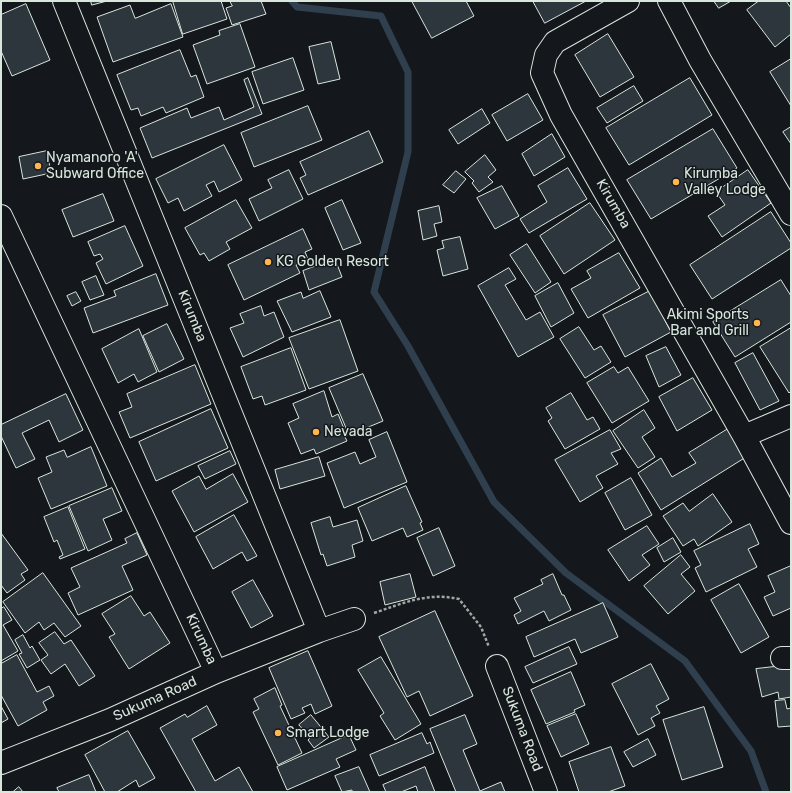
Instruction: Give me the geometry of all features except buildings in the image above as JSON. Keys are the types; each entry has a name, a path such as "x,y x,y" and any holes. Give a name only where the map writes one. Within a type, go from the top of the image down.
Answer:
{"street":[{"name":"Kirumba","path":"64,1 319,631"},
{"name":"Kirumba","path":"628,1 555,42 546,55 542,73 561,115 744,436 791,523"},
{"path":"669,1 700,60 791,214"},
{"name":"Kirumba","path":"1,216 216,672"},
{"path":"744,436 791,416"},
{"name":"Sukuma Road","path":"1,763 110,720 216,672 319,631 354,619"},
{"name":"Sukuma Road","path":"497,666 546,792"}],"path":[{"path":"354,619 422,597 445,596 459,599 481,627 497,666"}],"waterway":[{"path":"292,1 297,7 381,16 408,72 408,152 374,292 408,346 494,502 566,573 685,661 751,751 766,792"}],"place":[{"name":"Nyamanoro 'A' Subward Office","path":"38,166"},
{"name":"Kirumba Valley Lodge","path":"676,182"},
{"name":"KG Golden Resort","path":"268,262"},
{"name":"Akimi Sports Bar and Grill","path":"757,323"},
{"name":"Nevada","path":"316,432"},
{"name":"Smart Lodge","path":"278,733"}]}
